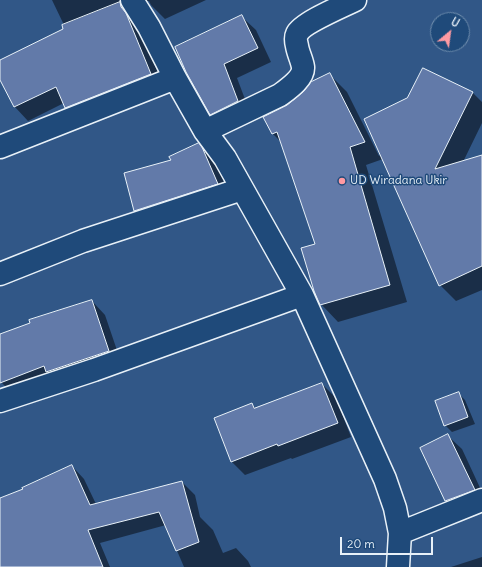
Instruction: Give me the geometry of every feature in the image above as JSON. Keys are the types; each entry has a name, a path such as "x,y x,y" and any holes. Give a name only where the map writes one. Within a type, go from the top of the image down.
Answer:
{"street":[{"path":"132,0 149,27 175,78 205,131 225,158 302,295 385,479 395,508 400,533 396,566"},
{"path":"205,131 280,95 290,88 296,81 303,68 295,39 297,33 306,25 332,10 355,0"},
{"path":"0,147 175,78"},
{"path":"0,274 83,241 242,189"},
{"path":"0,401 94,370 302,295"},
{"path":"400,533 482,500"}],"building":[{"path":"120,2 151,74 65,108 56,87 14,107 0,80 0,60 63,29 62,25"},
{"path":"242,15 258,48 224,64 238,101 210,115 186,72 175,47"},
{"path":"423,68 473,92 435,169 482,155 482,266 439,286 364,119 407,98"},
{"path":"330,73 365,142 350,147 390,285 320,305 314,291 301,248 315,244 277,132 272,134 263,117 287,105 303,92 311,82"},
{"path":"199,143 218,184 134,211 124,173 171,160 169,157"},
{"path":"92,300 109,351 46,372 44,366 0,383 0,334 30,323 29,320"},
{"path":"322,383 338,423 231,462 214,418 252,403 254,408"},
{"path":"459,392 468,417 444,426 435,401"},
{"path":"448,434 475,490 445,501 420,448"},
{"path":"72,465 90,505 182,481 199,542 176,551 159,512 88,530 103,567 0,567 0,498 23,489 22,488"}],"place":[{"name":"UD Wiradana Ukir","path":"342,181"}]}
